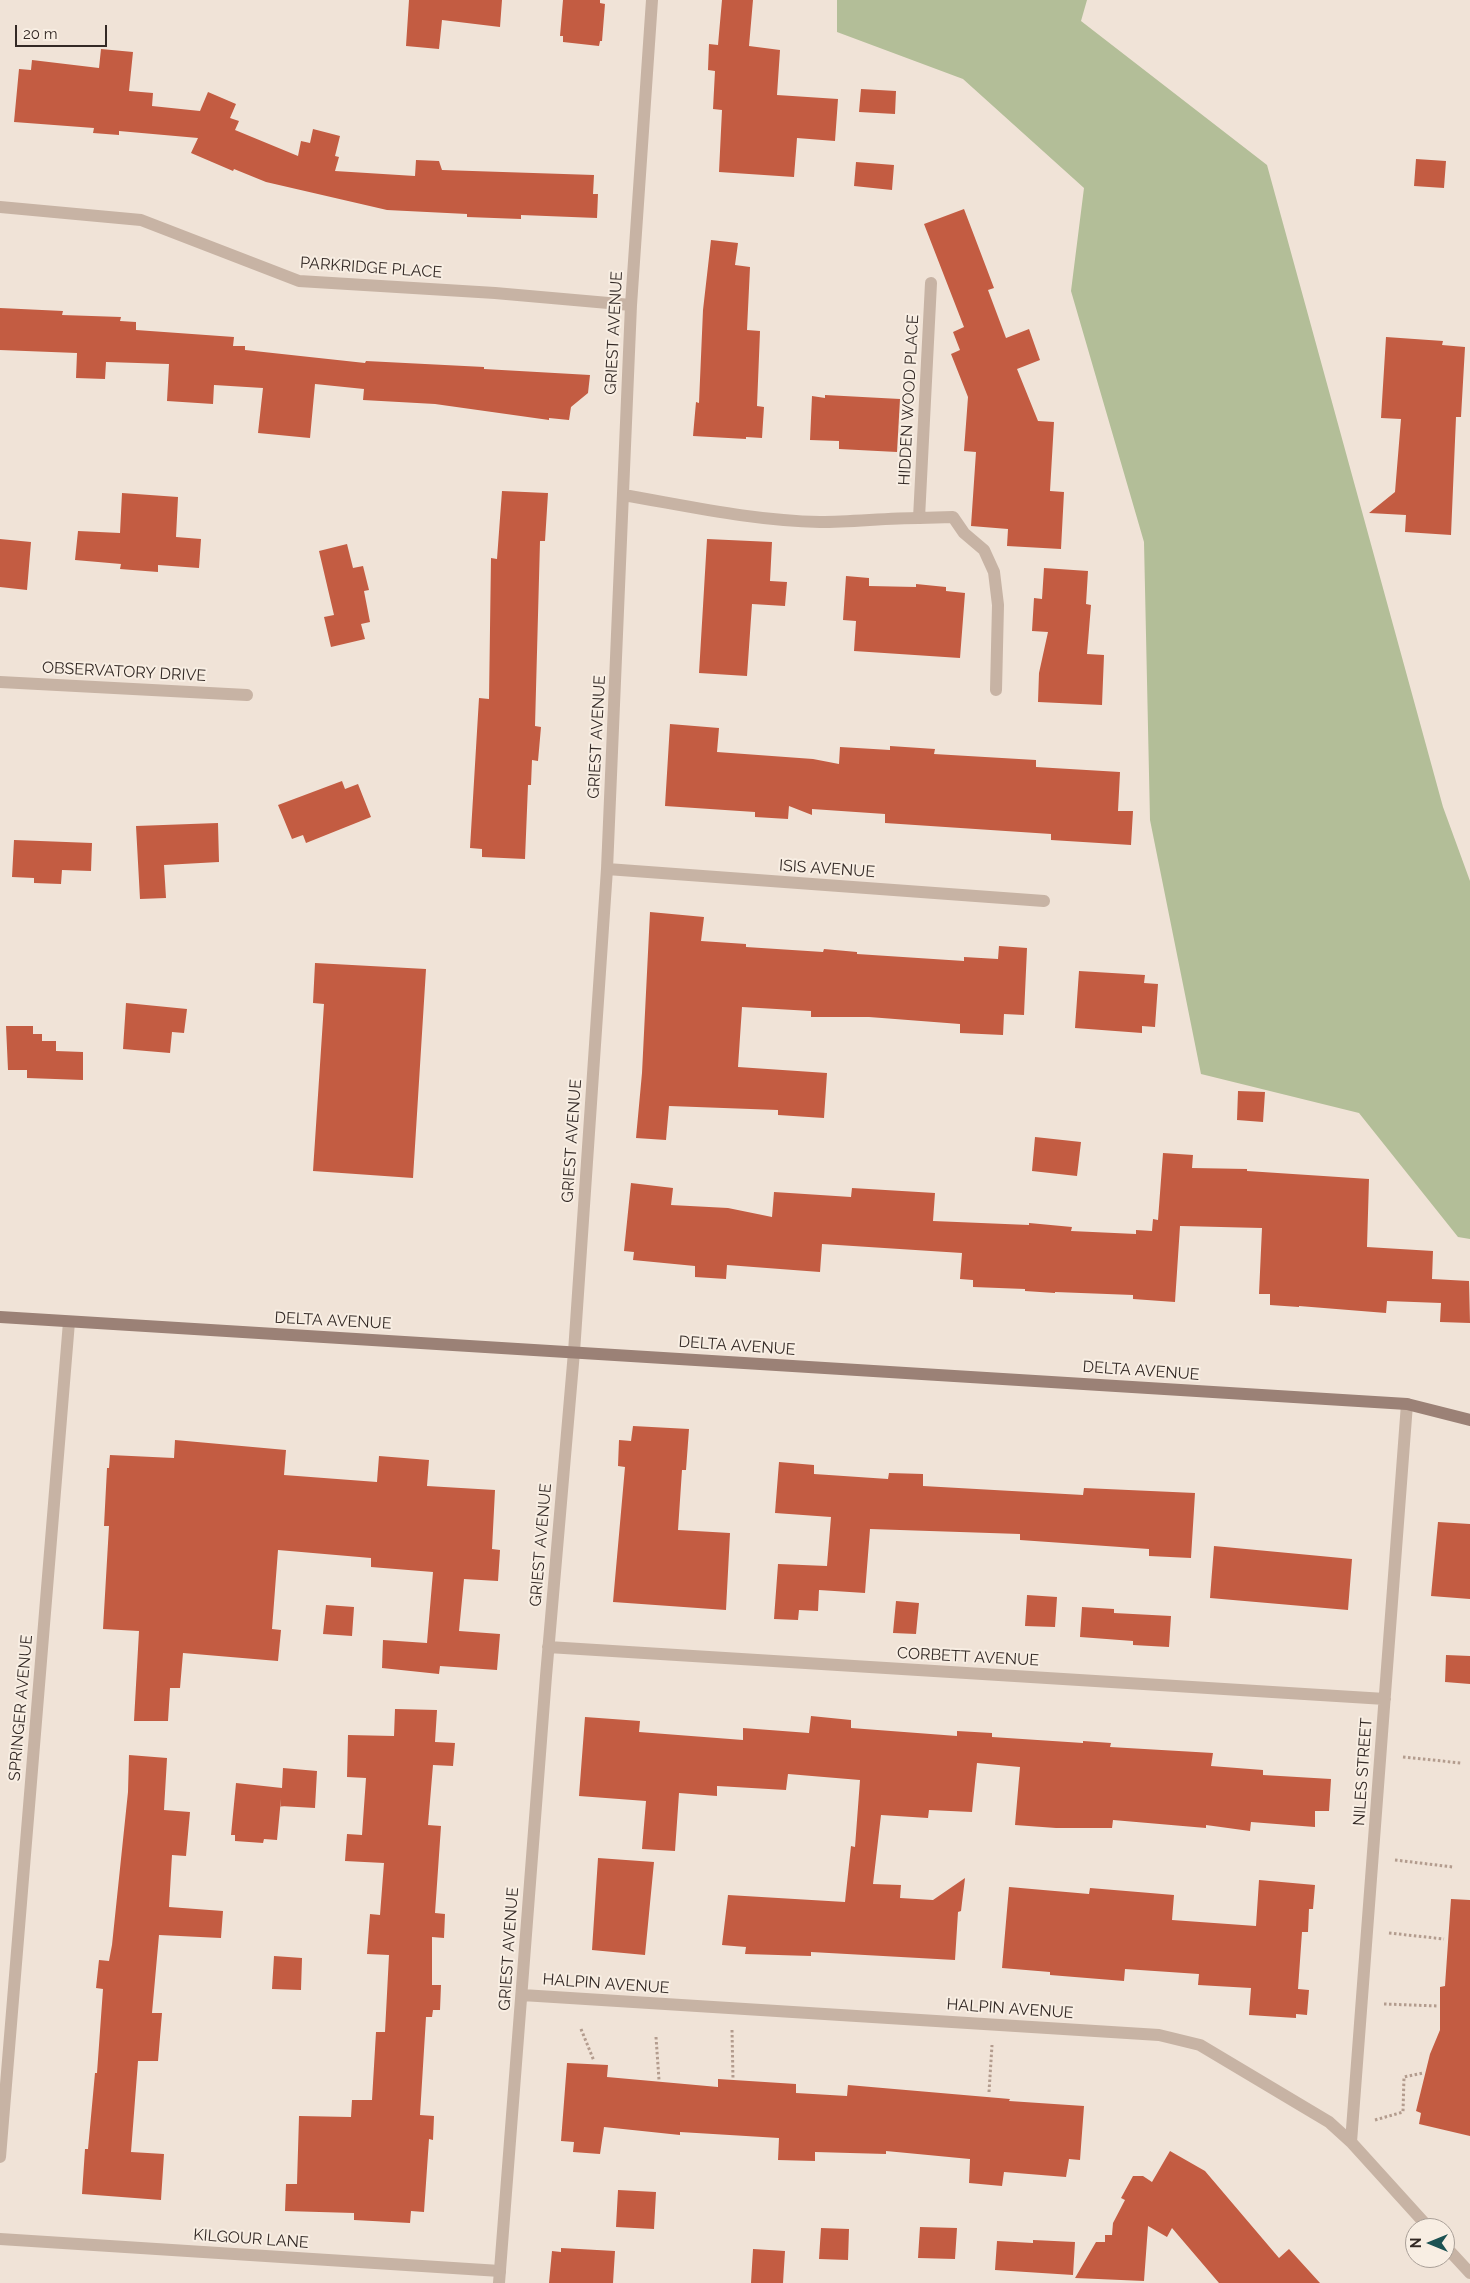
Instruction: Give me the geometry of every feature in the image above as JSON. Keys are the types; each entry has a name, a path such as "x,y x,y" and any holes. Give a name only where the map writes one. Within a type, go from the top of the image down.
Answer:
{"street":[{"name":"GRIEST AVENUE","path":"499,2277 548,1647 574,1352 607,869 632,305 652,0"},
{"name":"PARKRIDGE PLACE","path":"0,207 141,220 299,282 495,293 632,305"},
{"name":"HIDDEN WOOD PLACE","path":"919,518 931,283"},
{"path":"623,495 760,518 821,522 881,518 953,517 964,533 984,550 994,572 998,605 996,690"},
{"name":"OBSERVATORY DRIVE","path":"0,682 247,695"},
{"name":"ISIS AVENUE","path":"607,869 1044,901"},
{"name":"DELTA AVENUE","path":"0,1317 1407,1404 1470,1420"},
{"name":"SPRINGER AVENUE","path":"0,2157 69,1322"},
{"name":"NILES STREET","path":"1351,2142 1407,1404"},
{"name":"CORBETT AVENUE","path":"548,1647 1385,1699"},
{"name":"HALPIN AVENUE","path":"522,1995 1159,2035 1200,2045 1329,2122 1351,2142 1420,2218"},
{"name":"KILGOUR LANE","path":"0,2239 499,2277"},
{"path":"1455,2257 1470,2273"}],"path":[{"path":"1403,1756 1461,1762"},
{"path":"1395,1860 1453,1868"},
{"path":"1389,1932 1444,1938"},
{"path":"1383,2004 1438,2006"},
{"path":"733,2008 731,2042 734,2079"},
{"path":"989,2092 993,2025"},
{"path":"581,2029 594,2061"},
{"path":"656,2038 659,2080"},
{"path":"1374,2120 1403,2112 1404,2077 1423,2073"}],"green space":[{"path":"837,0 1087,0 1081,21 1267,165 1443,807 1470,881 1470,1239 1458,1237 1359,1113 1201,1074 1150,820 1144,542 1071,291 1084,188 963,79 837,32"}],"building":[{"path":"409,0 502,0 500,27 442,20 439,49 406,46"},
{"path":"563,0 600,0 600,3 605,4 602,41 600,41 599,46 563,42 563,36 560,36"},
{"path":"722,0 753,0 749,46 780,50 777,95 838,99 835,141 797,138 794,177 719,172 722,110 713,109 715,71 708,70 709,44 718,45"},
{"path":"101,49 133,52 129,91 153,93 152,106 200,111 208,92 236,104 230,118 239,121 235,130 298,156 301,141 310,143 313,129 340,136 335,156 339,157 335,171 415,176 416,160 439,161 442,170 594,175 593,194 598,194 597,218 521,215 521,219 467,217 467,214 387,210 266,182 234,169 233,171 191,153 198,138 119,131 119,135 93,133 94,128 14,122 19,69 31,70 32,60 99,68"},
{"path":"861,89 896,91 895,114 859,112"},
{"path":"1416,159 1446,161 1444,188 1414,186"},
{"path":"856,162 894,165 892,190 854,186"},
{"path":"964,209 994,288 988,290 1006,338 1029,329 1040,360 1017,369 1038,421 1054,422 1050,491 1064,492 1061,549 1007,546 1008,529 971,526 976,452 964,451 968,397 951,354 960,350 953,332 964,327 924,224"},
{"path":"711,240 738,243 735,265 750,267 747,330 760,331 757,406 764,407 762,438 693,436 696,402 699,403 703,310"},
{"path":"0,308 63,311 62,315 121,317 120,321 136,322 136,330 234,337 233,346 245,346 245,350 365,363 366,361 484,367 484,369 590,375 588,393 571,407 569,420 549,418 549,420 435,404 363,400 364,389 315,384 310,438 258,433 263,388 214,385 213,404 167,401 169,364 106,362 105,379 76,378 77,353 0,350"},
{"path":"1386,337 1443,341 1442,345 1465,347 1461,417 1456,417 1451,535 1405,532 1406,515 1369,513 1395,492 1401,419 1381,418"},
{"path":"825,395 900,399 897,452 839,449 839,441 810,440 812,396 825,398"},
{"path":"502,491 548,493 545,541 540,541 535,726 541,727 538,761 532,760 531,785 528,785 525,859 482,857 482,849 470,848 479,698 489,699 491,558 497,559"},
{"path":"122,493 178,497 176,537 201,539 199,568 158,565 158,572 120,569 121,564 75,560 78,531 120,533"},
{"path":"0,539 31,542 27,590 0,587"},
{"path":"707,539 772,542 770,581 787,582 785,606 752,604 747,676 699,673"},
{"path":"347,544 353,568 363,566 369,590 364,591 370,622 361,624 365,639 331,647 324,617 334,615 319,551"},
{"path":"1044,568 1088,571 1086,604 1091,605 1087,654 1104,655 1102,705 1038,702 1039,673 1048,632 1032,631 1034,598 1042,599"},
{"path":"846,576 869,578 869,586 916,587 916,584 946,587 946,591 965,593 960,658 854,651 856,621 843,620"},
{"path":"670,724 719,728 717,752 813,759 839,764 840,747 890,750 890,746 935,749 934,754 1036,760 1036,767 1120,772 1118,811 1133,811 1131,845 1051,840 1051,834 885,823 885,814 812,809 812,815 789,806 788,819 755,817 755,812 665,806"},
{"path":"342,781 345,789 358,784 371,817 306,843 303,835 292,839 278,805"},
{"path":"218,823 219,862 164,865 166,898 140,899 136,826"},
{"path":"14,840 92,843 91,871 62,870 61,884 34,883 34,878 12,877"},
{"path":"650,912 704,917 701,941 746,944 746,947 823,952 824,949 857,952 857,954 964,961 964,957 998,959 999,946 1027,948 1024,1015 1004,1014 1003,1035 960,1033 960,1024 869,1017 811,1017 811,1011 742,1007 738,1067 827,1073 824,1118 778,1115 778,1110 669,1106 666,1140 636,1138 642,1073"},
{"path":"315,963 426,969 413,1178 313,1171 324,1004 313,1003"},
{"path":"1079,971 1145,975 1144,983 1158,984 1155,1027 1142,1026 1142,1033 1075,1028"},
{"path":"126,1003 187,1009 184,1033 172,1032 170,1053 123,1049"},
{"path":"6,1026 33,1026 33,1034 42,1034 42,1041 56,1041 56,1051 83,1052 83,1080 27,1078 27,1070 8,1070"},
{"path":"1238,1091 1265,1092 1263,1122 1237,1120"},
{"path":"1035,1137 1081,1142 1077,1176 1032,1171"},
{"path":"1163,1153 1193,1155 1192,1168 1247,1169 1247,1171 1369,1179 1367,1247 1433,1251 1432,1279 1469,1281 1470,1323 1440,1322 1441,1303 1387,1301 1386,1313 1270,1305 1270,1294 1259,1294 1262,1228 1180,1226 1175,1302 1133,1299 1133,1295 1055,1293 1025,1291 1025,1289 973,1287 973,1280 960,1279 962,1253 822,1244 820,1272 727,1265 726,1279 695,1277 695,1266 633,1260 634,1252 624,1251 631,1183 673,1188 671,1205 728,1208 772,1217 774,1192 851,1197 852,1188 935,1193 933,1221 1029,1225 1029,1223 1072,1227 1071,1231 1136,1234 1136,1230 1152,1231 1153,1219 1158,1220"},
{"path":"633,1426 689,1429 686,1470 682,1470 678,1530 730,1533 726,1610 613,1602 625,1467 618,1466 619,1440 631,1441"},
{"path":"175,1440 286,1450 284,1475 377,1482 379,1456 429,1460 427,1486 495,1490 492,1549 500,1550 498,1581 464,1579 459,1631 500,1634 497,1670 440,1666 439,1674 382,1668 383,1640 427,1643 433,1572 371,1567 371,1558 278,1550 272,1629 281,1630 278,1661 183,1653 180,1688 170,1688 168,1721 134,1721 139,1631 103,1629 109,1526 104,1526 107,1468 109,1468 110,1455 174,1458"},
{"path":"779,1462 814,1465 814,1474 888,1479 889,1473 923,1474 923,1486 1083,1495 1084,1488 1195,1493 1191,1558 1149,1556 1149,1549 1020,1540 1020,1534 870,1529 865,1593 819,1590 818,1611 799,1610 798,1620 774,1619 778,1564 827,1566 831,1517 775,1513"},
{"path":"1438,1522 1470,1524 1470,1599 1431,1596"},
{"path":"1214,1546 1352,1559 1348,1610 1210,1598"},
{"path":"1027,1595 1057,1597 1055,1627 1025,1626"},
{"path":"896,1601 919,1603 916,1634 893,1633"},
{"path":"326,1605 354,1607 352,1636 323,1634"},
{"path":"1082,1607 1114,1609 1114,1613 1171,1616 1169,1647 1133,1645 1133,1641 1080,1637"},
{"path":"1446,1655 1470,1656 1470,1684 1445,1682"},
{"path":"395,1709 437,1710 435,1742 455,1743 453,1766 433,1765 428,1825 441,1826 435,1913 445,1914 444,1938 432,1937 432,1985 441,1985 440,2010 433,2010 432,2017 426,2017 420,2115 434,2116 433,2140 429,2139 424,2212 411,2211 410,2223 354,2220 354,2213 285,2211 286,2184 297,2184 299,2116 351,2117 352,2100 372,2100 376,2032 385,2032 389,1955 367,1954 370,1914 380,1915 384,1863 345,1861 347,1834 362,1835 366,1778 347,1777 348,1735 394,1736"},
{"path":"811,1716 851,1720 851,1728 957,1736 957,1731 992,1733 992,1737 1111,1743 1110,1747 1213,1753 1211,1766 1263,1770 1263,1775 1331,1779 1329,1811 1315,1811 1315,1827 1251,1822 1250,1831 1206,1825 1206,1828 1113,1820 1112,1828 1056,1828 1015,1825 1020,1767 977,1763 972,1812 929,1810 928,1818 881,1815 873,1884 901,1885 900,1898 933,1900 965,1878 961,1911 958,1912 955,1960 811,1952 811,1956 745,1954 746,1947 722,1945 728,1895 845,1902 851,1846 855,1847 860,1780 788,1774 786,1790 717,1786 717,1796 679,1793 675,1851 642,1849 646,1801 579,1796 585,1717 640,1721 639,1732 743,1740 743,1728 809,1733"},
{"path":"129,1755 167,1758 164,1810 190,1812 186,1856 172,1855 169,1907 223,1911 221,1938 159,1935 152,2013 162,2013 158,2061 138,2061 131,2152 164,2154 161,2200 82,2194 85,2149 88,2149 95,2073 97,2073 103,1989 96,1988 99,1960 109,1961 112,1945 128,1792"},
{"path":"283,1768 317,1771 315,1808 280,1806 277,1840 264,1839 263,1843 235,1841 235,1835 231,1835 236,1783 282,1788"},
{"path":"598,1858 654,1862 645,1955 592,1950"},
{"path":"1259,1880 1315,1885 1313,1909 1309,1909 1308,1932 1302,1932 1298,1989 1309,1990 1307,2015 1296,2014 1296,2018 1249,2015 1251,1988 1198,1985 1199,1974 1125,1969 1124,1981 1050,1975 1050,1972 1002,1968 1009,1887 1089,1894 1090,1888 1174,1895 1172,1920 1256,1926"},
{"path":"1451,1899 1470,1900 1470,2136 1419,2124 1421,2113 1416,2111 1430,2054 1440,2030 1440,1987 1445,1986"},
{"path":"274,1956 302,1958 301,1990 272,1989"},
{"path":"567,2063 608,2065 607,2077 718,2087 718,2079 796,2084 796,2093 847,2096 848,2085 1010,2099 1009,2101 1084,2106 1080,2160 1069,2159 1066,2177 1004,2172 1002,2186 969,2183 970,2159 886,2151 886,2154 815,2152 815,2161 778,2160 779,2138 680,2132 680,2135 604,2127 600,2154 573,2152 574,2142 561,2141"},
{"path":"1170,2151 1205,2171 1279,2258 1289,2249 1320,2283 1219,2283 1172,2228 1167,2237 1148,2226 1144,2281 1075,2278 1096,2242 1105,2242 1105,2235 1112,2235 1113,2223 1125,2200 1121,2198 1133,2176 1143,2176 1152,2182"},
{"path":"618,2190 656,2192 654,2229 616,2227"},
{"path":"920,2227 957,2228 955,2259 918,2258"},
{"path":"821,2228 849,2229 848,2260 819,2259"},
{"path":"1033,2240 1075,2242 1073,2275 995,2270 997,2241 1033,2243"},
{"path":"561,2248 615,2251 613,2283 549,2283 552,2251 561,2252"},
{"path":"753,2249 785,2251 783,2283 751,2283"}]}
